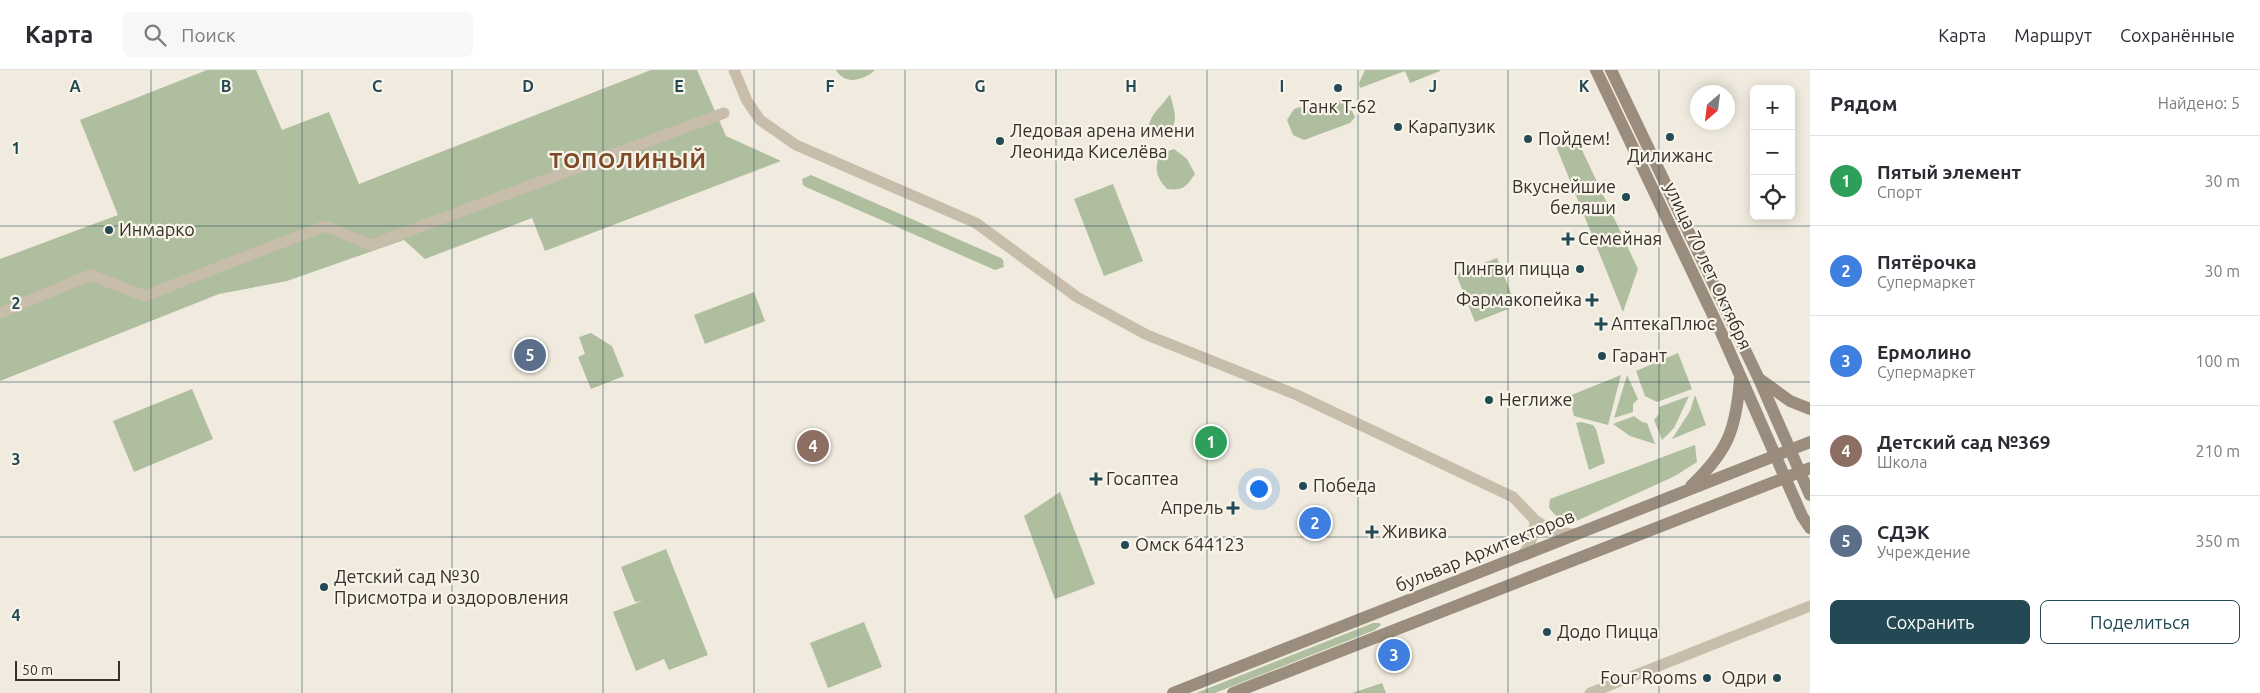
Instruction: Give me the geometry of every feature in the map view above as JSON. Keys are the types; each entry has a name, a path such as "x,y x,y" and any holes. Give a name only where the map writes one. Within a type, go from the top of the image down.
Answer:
{"main road":[{"name":"улица 70 лет Октября","path":"1596,70 1810,528"},
{"name":"улица 70 лет Октября","path":"1611,70 1760,379 1791,450 1805,470 1810,495"},
{"path":"1685,491 1710,468 1726,445 1735,419 1740,377"},
{"path":"1760,379 1790,401 1810,409"},
{"name":"бульвар Архитекторов","path":"1173,693 1810,442"},
{"path":"1233,693 1805,470"}],"street":[{"path":"734,70 747,101 760,120 796,145 976,223 1077,297 1147,335 1297,395 1384,434 1513,497 1534,519 1554,531 1576,534"},
{"path":"0,312 90,275 145,296 326,226 371,245 724,113"},
{"path":"1522,556 1532,538 1534,519"},
{"path":"1590,693 1810,606"}],"green space":[{"path":"207,70 256,70 282,130 329,112 359,184 651,70 697,70 726,136 781,161 545,251 532,218 425,259 404,240 287,281 219,294 0,381 0,259 118,215 80,120"},
{"path":"836,70 875,70 860,79 849,80 840,75"},
{"path":"1365,70 1440,71 1410,83 1405,71 1360,88 1359,83"},
{"path":"1170,94 1175,118 1173,127 1165,138 1152,138 1147,131 1149,124 1154,114"},
{"path":"1347,101 1355,117 1350,123 1304,140 1293,135 1287,120 1294,109 1304,106 1320,110 1333,102"},
{"path":"1574,133 1638,269 1623,312 1554,141"},
{"path":"1174,149 1187,159 1195,174 1181,189 1167,189 1158,177 1157,164 1160,154"},
{"path":"811,175 1001,258 1004,267 995,270 806,187 803,185 802,179"},
{"path":"1113,184 1143,261 1104,276 1074,199"},
{"path":"1497,258 1516,306 1475,322 1456,274"},
{"path":"754,292 765,321 705,344 694,315"},
{"path":"591,333 612,346 624,376 591,389 578,357 585,354 579,337"},
{"path":"1678,353 1692,389 1657,402 1645,396 1636,371"},
{"path":"1621,375 1608,425 1574,416 1569,396"},
{"path":"1627,375 1638,399 1633,404 1633,412 1614,418"},
{"path":"192,389 213,439 134,472 113,421"},
{"path":"1695,395 1706,425 1672,439 1690,411"},
{"path":"1689,396 1674,428 1662,440 1654,420 1659,414 1659,407"},
{"path":"1634,416 1647,423 1655,444 1630,436 1613,424"},
{"path":"1581,422 1593,425 1596,429 1605,463 1589,470 1576,423"},
{"path":"1695,445 1697,462 1675,476 1572,523 1557,517 1549,508 1550,499"},
{"path":"1060,492 1095,584 1055,599 1024,516"},
{"path":"666,549 708,655 669,670 664,659 636,671 613,612 642,601 635,602 621,567"},
{"path":"864,622 882,667 828,688 810,643"},
{"path":"1373,623 1380,623 1381,625 1375,630 1215,693 1196,693"},
{"path":"1382,683 1386,693 1352,693"}],"place":[{"name":"Танк Т-62","path":"1338,88"},
{"name":"Карапузик","path":"1398,127"},
{"name":"Дилижанс","path":"1670,137"},
{"name":"Пойдем!","path":"1528,139"},
{"name":"Ледовая арена имени Леонида Киселёва","path":"1000,141"},
{"name":"Вкуснейшие беляши","path":"1626,197"},
{"name":"Инмарко","path":"109,230"},
{"name":"Семейная","path":"1568,239"},
{"name":"Пингви пицца","path":"1580,269"},
{"name":"Фармакопейка","path":"1592,300"},
{"name":"АптекаПлюс","path":"1601,324"},
{"name":"СДЭК","path":"530,355"},
{"name":"Гарант","path":"1602,356"},
{"name":"Неглиже","path":"1489,400"},
{"name":"Пятый элемент","path":"1211,442"},
{"name":"Детский сад №369","path":"813,446"},
{"name":"Госаптеа","path":"1096,479"},
{"name":"Победа","path":"1303,486"},
{"name":"Апрель","path":"1233,508"},
{"name":"Пятёрочка","path":"1315,523"},
{"name":"Живика","path":"1372,532"},
{"name":"Омск 644123","path":"1125,545"},
{"name":"Детский сад №30 Присмотра и оздоровления","path":"324,587"},
{"name":"Додо Пицца","path":"1547,632"},
{"name":"Ермолино","path":"1394,655"},
{"name":"Four Rooms","path":"1707,678"},
{"name":"Одри","path":"1777,678"}],"district":[{"name":"ТОПОЛИНЫЙ","path":"628,160"}]}
